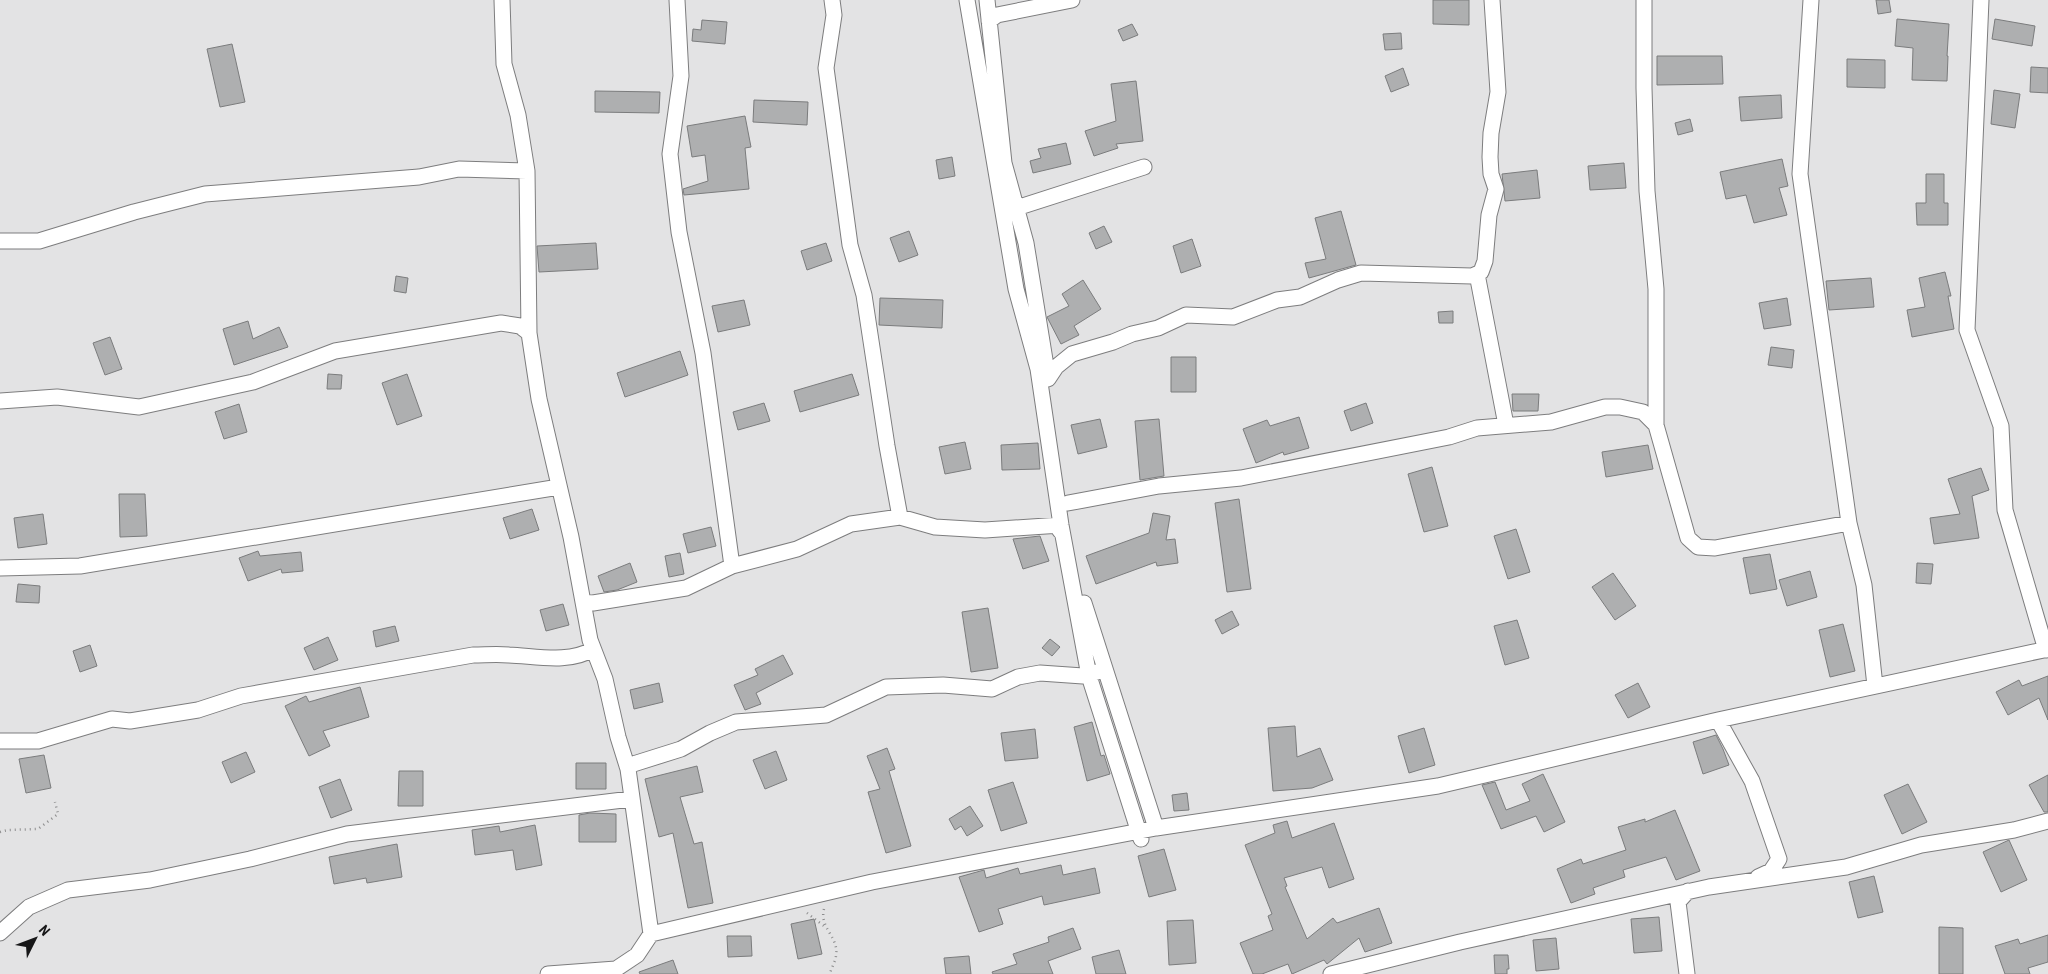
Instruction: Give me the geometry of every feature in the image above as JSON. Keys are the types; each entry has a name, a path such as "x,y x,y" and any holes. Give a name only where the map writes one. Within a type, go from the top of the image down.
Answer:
{"street":[{"path":"502,0 504,64 518,115 527,171 530,333 539,399 571,537 593,649 605,679 618,737 628,766 631,799 651,934 637,955 616,969 548,974"},
{"path":"677,0 681,76 670,154 679,232 703,353 732,566"},
{"path":"832,0 834,15 826,68 850,245 864,295 900,517"},
{"path":"967,0 1016,289 1038,369 1062,531 1089,676 1141,840"},
{"path":"987,0 1004,162 1026,243 1068,503 1062,531 1156,828"},
{"path":"989,21 996,15 1072,0"},
{"path":"1048,379 1056,367 1072,354 1113,342 1132,334 1158,328 1186,315 1233,317 1277,300 1300,297 1338,280 1360,273 1472,276 1481,272 1485,261 1489,215 1496,189 1490,156 1491,133 1498,92 1492,0"},
{"path":"1644,0 1647,191 1656,289 1656,425 1688,538 1698,547 1715,548 1849,522"},
{"path":"1812,0 1800,174 1849,522 1864,585 1875,686"},
{"path":"651,934 844,888 1156,828 1438,786 1718,720 2047,649 2005,510 2002,426 1967,330 1981,0"},
{"path":"1002,212 1144,167"},
{"path":"0,241 39,241 134,212 205,194 419,177 459,169 527,171"},
{"path":"1477,274 1506,425"},
{"path":"0,401 57,397 139,406 253,382 335,351 501,323 520,326 530,333"},
{"path":"1068,503 1159,486 1241,478 1449,437 1477,428 1551,422 1605,407 1620,407 1642,412 1656,425"},
{"path":"0,568 80,566 559,487"},
{"path":"583,602 686,588 732,566 797,550 851,524 900,517 935,527 1062,531"},
{"path":"0,741 38,741 112,719 130,722 198,710 242,696 473,655 510,655 538,658 583,656 593,649"},
{"path":"628,766 681,749 710,733 736,722 826,715 886,687 943,685 992,689 1018,677 1040,673 1083,676 1105,669"},
{"path":"1718,720 1752,781 1779,859 1786,868 1798,874"},
{"path":"0,932 30,907 68,890 150,880 250,859 347,834 631,799"},
{"path":"1331,974 1460,942 1688,891 1846,867 1921,845 2014,830 2048,821"},
{"path":"1751,881 1771,871 1779,859"},
{"path":"1687,974 1678,902 1688,891"}],"path":[{"path":"0,832 38,829 58,814 55,802"},
{"path":"830,974 836,955 835,943 824,926 823,910 844,888"}],"building":[{"path":"1433,0 1469,0 1469,25 1433,24"},
{"path":"1876,0 1889,0 1891,12 1878,14"},
{"path":"1897,19 1949,24 1947,81 1912,80 1913,48 1895,46"},
{"path":"1995,19 2035,26 2032,46 1992,39"},
{"path":"702,20 727,22 725,44 692,41 693,29 701,30"},
{"path":"1132,24 1138,35 1123,41 1118,30"},
{"path":"1401,33 1402,49 1385,50 1383,34"},
{"path":"232,44 245,102 220,107 207,49"},
{"path":"1657,56 1722,56 1723,84 1657,85"},
{"path":"1847,59 1885,60 1885,88 1847,87"},
{"path":"2031,67 2048,68 2048,93 2030,92"},
{"path":"1403,68 1409,85 1391,92 1385,76"},
{"path":"1136,81 1143,141 1116,144 1118,148 1094,156 1085,131 1116,121 1111,84"},
{"path":"1994,90 2020,94 2015,128 1991,124"},
{"path":"595,91 660,92 659,113 595,112"},
{"path":"1781,95 1782,118 1741,121 1739,97"},
{"path":"754,100 808,102 807,125 753,122"},
{"path":"745,116 751,147 745,148 749,189 684,195 683,189 708,181 705,155 692,157 687,126"},
{"path":"1690,119 1693,131 1678,135 1675,123"},
{"path":"1066,143 1071,164 1033,173 1030,161 1041,158 1038,149"},
{"path":"952,157 955,176 939,179 936,160"},
{"path":"1782,159 1788,186 1779,188 1787,215 1754,223 1746,195 1726,199 1720,172"},
{"path":"1624,163 1626,188 1590,190 1588,166"},
{"path":"1537,170 1540,198 1505,201 1502,174"},
{"path":"1926,174 1944,174 1944,203 1948,203 1948,225 1917,225 1916,203 1926,203"},
{"path":"1341,211 1356,265 1309,278 1305,263 1326,259 1315,218"},
{"path":"1104,226 1112,242 1096,249 1089,233"},
{"path":"909,231 918,255 899,262 890,238"},
{"path":"1192,239 1201,266 1181,273 1173,246"},
{"path":"596,243 598,269 539,272 537,246"},
{"path":"826,243 832,261 807,270 801,251"},
{"path":"1945,272 1951,296 1948,296 1954,329 1912,337 1907,310 1925,307 1919,278"},
{"path":"396,276 408,278 406,293 394,291"},
{"path":"1871,278 1874,307 1829,310 1826,281"},
{"path":"1083,280 1101,309 1074,326 1079,335 1061,344 1047,317 1069,306 1062,294"},
{"path":"880,298 943,300 942,328 879,325"},
{"path":"1787,298 1791,325 1764,329 1759,303"},
{"path":"744,300 750,325 718,332 712,306"},
{"path":"1453,311 1453,323 1439,323 1438,312"},
{"path":"248,321 253,339 279,327 288,347 234,365 223,329"},
{"path":"110,337 122,369 105,375 93,343"},
{"path":"1771,347 1794,350 1792,368 1768,365"},
{"path":"680,351 688,375 625,397 617,373"},
{"path":"1171,357 1196,357 1196,392 1171,392"},
{"path":"328,374 342,375 341,389 327,389"},
{"path":"407,374 422,416 397,425 382,383"},
{"path":"852,374 859,395 800,412 794,391"},
{"path":"1512,394 1539,394 1538,411 1513,411"},
{"path":"764,403 770,421 738,430 733,412"},
{"path":"1366,403 1373,423 1351,431 1344,411"},
{"path":"239,404 247,432 224,439 215,412"},
{"path":"1299,417 1309,448 1284,455 1283,452 1256,463 1243,429 1267,420 1270,426"},
{"path":"1100,419 1107,447 1078,454 1071,425"},
{"path":"1159,419 1164,476 1140,480 1135,421"},
{"path":"965,442 971,469 945,474 939,447"},
{"path":"1038,443 1040,469 1002,470 1001,445"},
{"path":"1648,445 1653,469 1606,477 1602,452"},
{"path":"1432,467 1448,526 1424,532 1408,474"},
{"path":"1981,468 1989,490 1972,496 1979,538 1934,544 1930,518 1960,514 1948,479"},
{"path":"119,494 145,494 147,536 120,537"},
{"path":"1239,499 1251,589 1227,592 1215,503"},
{"path":"532,509 539,530 510,539 503,518"},
{"path":"1153,513 1170,516 1166,540 1175,539 1178,563 1157,566 1156,562 1096,584 1086,556 1149,533"},
{"path":"43,514 47,544 18,548 14,518"},
{"path":"711,527 716,546 688,553 683,534"},
{"path":"1516,529 1530,572 1508,579 1494,536"},
{"path":"1040,536 1049,561 1023,569 1013,539"},
{"path":"258,551 260,556 301,552 303,571 282,573 281,569 248,581 239,558"},
{"path":"680,553 684,574 669,577 665,556"},
{"path":"1770,554 1777,589 1750,594 1743,558"},
{"path":"630,563 637,582 617,590 604,592 598,576"},
{"path":"1917,563 1933,564 1931,584 1916,583"},
{"path":"1810,571 1817,597 1787,606 1779,580"},
{"path":"1613,573 1636,606 1615,620 1592,587"},
{"path":"18,584 40,586 39,603 16,602"},
{"path":"563,604 569,625 546,631 540,610"},
{"path":"988,608 998,668 971,672 962,612"},
{"path":"1232,611 1239,625 1222,634 1215,620"},
{"path":"1517,620 1529,658 1505,665 1494,626"},
{"path":"1843,624 1855,671 1830,677 1819,630"},
{"path":"395,626 399,641 376,647 373,631"},
{"path":"328,637 338,660 314,670 304,648"},
{"path":"1050,639 1060,647 1052,656 1042,648"},
{"path":"90,645 97,666 80,672 73,651"},
{"path":"783,655 793,674 756,693 761,704 745,710 734,685 758,675 755,669"},
{"path":"2048,676 2048,720 2039,698 2008,715 1996,692 2019,680 2022,686"},
{"path":"659,683 663,702 634,709 630,690"},
{"path":"1638,683 1650,707 1628,718 1615,695"},
{"path":"360,687 369,717 323,731 330,746 309,756 285,706 306,696 309,702"},
{"path":"1092,722 1101,756 1104,755 1110,774 1087,781 1074,727"},
{"path":"1295,726 1297,757 1320,748 1333,780 1312,788 1273,791 1268,728"},
{"path":"1424,728 1435,765 1409,773 1398,736"},
{"path":"1035,729 1038,758 1005,761 1001,733"},
{"path":"1716,735 1729,765 1703,774 1693,742"},
{"path":"887,748 895,769 889,771 911,846 886,853 868,792 880,789 867,756"},
{"path":"776,751 787,780 765,789 753,760"},
{"path":"246,752 255,772 231,783 222,762"},
{"path":"44,755 51,788 26,793 19,759"},
{"path":"576,763 606,763 606,789 576,789"},
{"path":"697,766 703,792 680,797 694,844 702,842 713,903 688,908 673,833 659,837 645,779"},
{"path":"399,771 423,771 423,806 398,806"},
{"path":"1543,774 1565,822 1544,832 1536,816 1501,829 1482,785 1495,782 1506,810 1530,801 1522,784"},
{"path":"2048,775 2048,812 2044,812 2029,785"},
{"path":"340,779 352,810 331,818 319,787"},
{"path":"1013,782 1027,823 1001,831 988,790"},
{"path":"1908,784 1927,822 1902,834 1884,795"},
{"path":"1187,793 1189,810 1174,811 1172,795"},
{"path":"970,806 983,826 967,836 961,826 955,830 949,819"},
{"path":"1675,810 1700,871 1676,880 1666,857 1623,870 1625,877 1593,888 1595,894 1571,903 1557,869 1581,859 1583,864 1626,850 1618,827 1645,819 1645,822"},
{"path":"590,813 616,814 616,842 579,842 579,815"},
{"path":"1287,821 1292,838 1334,823 1354,879 1329,888 1322,867 1284,878 1287,886 1285,887 1307,939 1333,918 1337,923 1379,908 1392,943 1365,952 1359,938 1327,964 1324,960 1292,974 1288,964 1262,974 1253,974 1240,943 1273,930 1268,916 1272,914 1245,845 1275,833 1273,825"},
{"path":"535,825 542,865 516,870 513,850 475,855 472,830 499,826 500,832"},
{"path":"2009,840 2027,880 2001,892 1983,852"},
{"path":"397,844 402,877 367,883 366,878 334,884 329,857"},
{"path":"1164,849 1176,890 1149,897 1138,856"},
{"path":"1061,865 1063,875 1095,868 1100,893 1044,905 1042,896 998,909 1003,924 979,932 959,877 984,870 986,878 1018,868 1020,874"},
{"path":"1874,876 1883,912 1858,918 1849,882"},
{"path":"1659,917 1662,951 1634,953 1631,919"},
{"path":"814,919 822,954 798,959 791,924"},
{"path":"1193,920 1196,963 1169,965 1167,921"},
{"path":"1939,927 1963,928 1963,974 1939,974"},
{"path":"1073,928 1081,949 1048,961 1053,974 993,974 992,972 1017,964 1013,954 1049,942 1048,937"},
{"path":"2048,935 2048,962 2028,968 2030,974 2005,974 1995,946 2018,939 2020,944"},
{"path":"727,936 751,936 752,956 728,957"},
{"path":"1556,938 1559,969 1536,971 1533,940"},
{"path":"1119,950 1126,974 1096,974 1092,957"},
{"path":"1494,955 1508,955 1509,969 1507,969 1507,974 1495,974"},
{"path":"969,956 971,974 946,974 944,958"},
{"path":"673,960 678,974 640,974 639,972"}]}
